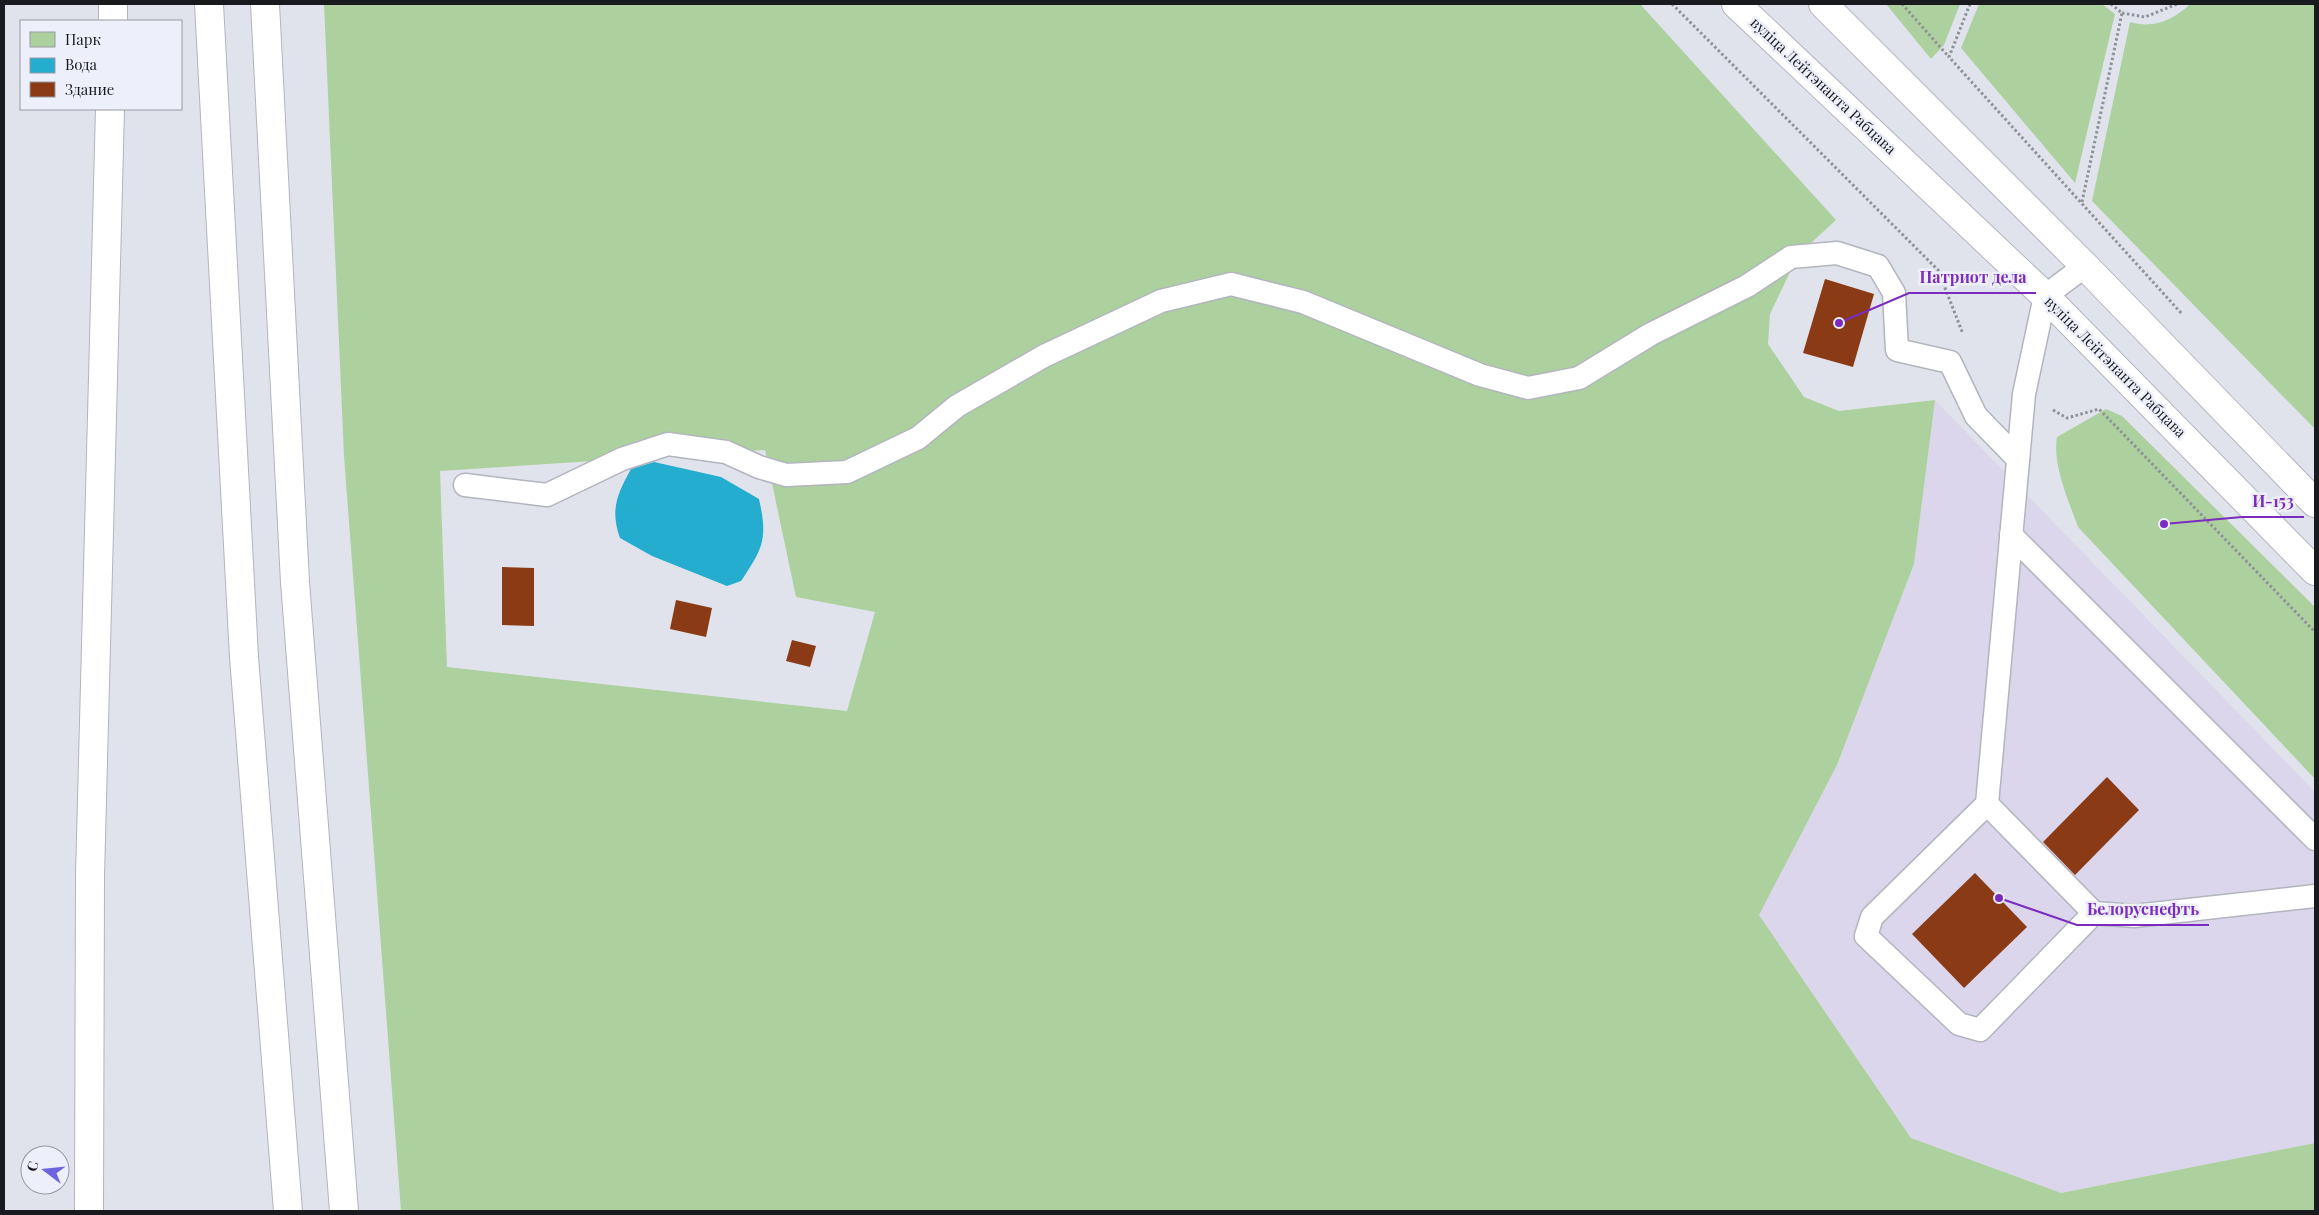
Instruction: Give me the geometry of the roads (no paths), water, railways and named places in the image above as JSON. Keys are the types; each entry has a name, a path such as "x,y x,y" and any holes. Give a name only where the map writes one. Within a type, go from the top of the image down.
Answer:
{"highway":[{"path":"113,4 113,20"},
{"path":"209,4 210,69 244,657 288,1211"},
{"path":"265,4 295,582 344,1211"},
{"name":"вуліца Лейтэнанта Рабцава","path":"1736,4 2045,296 2315,571"},
{"path":"1823,4 2085,266 2315,503"},
{"path":"89,1211 90,876 110,110"}],"lane":[{"path":"465,485 548,495 622,459 668,444 726,452 759,467 786,475 847,472 918,438 957,406 1044,356 1161,301 1231,284 1303,302 1480,374 1528,388 1578,378 1651,334 1747,286 1791,257 1837,253 1878,266 1894,293 1897,350 1950,362 1976,416 2018,459"},
{"path":"2085,266 2045,296 2024,394 1987,804 1872,917 1866,936 1959,1024 1980,1030 2094,912"},
{"path":"2011,535 2315,839"},
{"path":"1987,804 2094,912 2134,916 2315,896"}],"water":[{"path":"654,462 721,477 759,499 763,524 762,543 741,581 727,586 652,556 620,538 615,510 622,486 631,469"}],"place":[{"name":"Патриот дела","path":"1839,323"},
{"name":"И-153","path":"2164,524"},
{"name":"Белоруснефть","path":"1999,898"}]}
